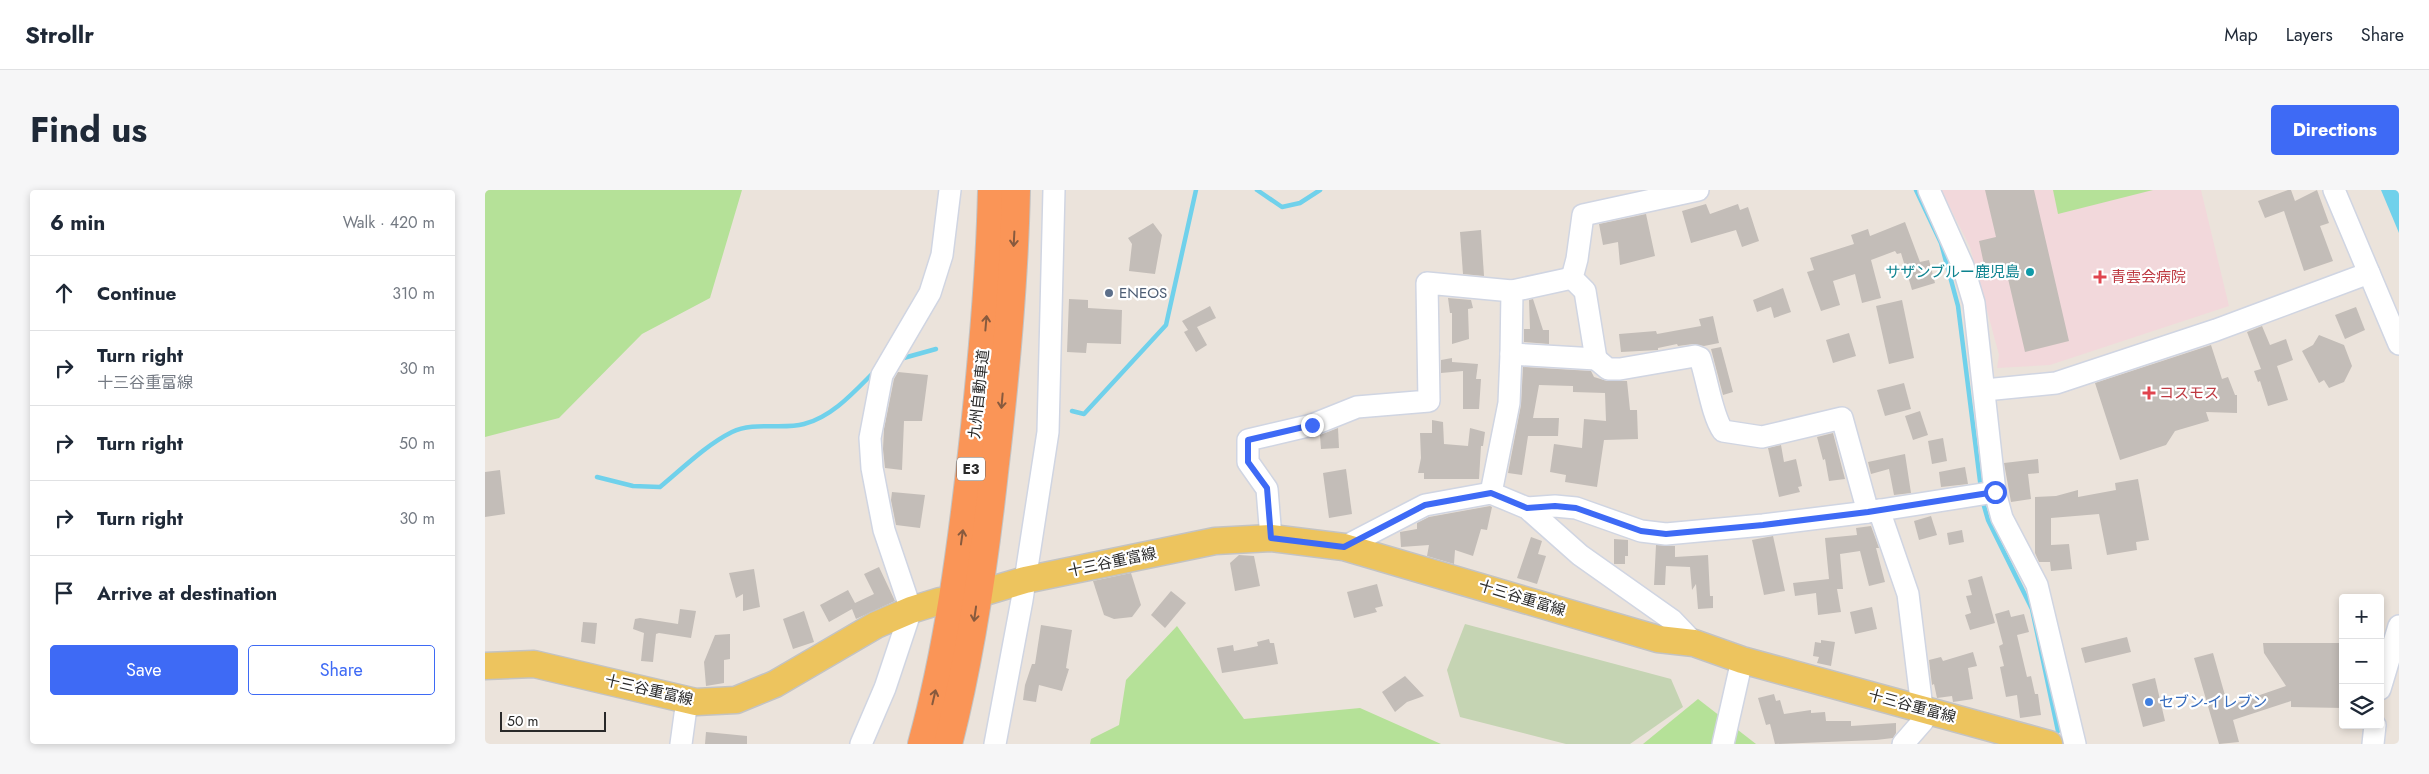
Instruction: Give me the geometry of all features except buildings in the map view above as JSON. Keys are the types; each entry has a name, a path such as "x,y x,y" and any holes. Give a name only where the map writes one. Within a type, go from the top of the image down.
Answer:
{"highway":[{"name":"九州自動車道","path":"922,744 934,699 951,616 965,516 986,316 992,190"},
{"name":"九州自動車道","path":"948,744 974,622 989,515 1010,316 1016,190"}],"main road":[{"name":"十三谷重富線","path":"988,591 1025,580 1215,541 1271,538 1344,547 1658,639 1694,643 1742,660 2049,744"},
{"name":"十三谷重富線","path":"485,666 534,664 696,702 736,700 775,684 877,625 911,610 940,601"}],"street":[{"path":"861,744 885,688 911,610 884,530 871,468 870,438 882,375 930,293 942,254 950,190"},
{"path":"995,744 1025,580 1048,432 1054,190"},
{"path":"1572,278 1577,259 1583,215 1698,190"},
{"path":"1929,190 1963,266 1974,303 1995,492 2002,518 2037,585 2075,744"},
{"path":"2334,190 2399,344"},
{"path":"1985,390 2056,383 2216,330 2369,273"},
{"path":"1271,538 1267,488 1248,462 1248,440 1312,425 1357,407 1429,402 1427,283 1512,291 1572,278"},
{"path":"1572,278 1585,291 1596,359"},
{"path":"1491,493 1509,403 1512,291"},
{"path":"1511,354 1596,359 1608,369 1620,370 1695,356 1701,358 1717,423 1723,431 1762,437 1842,418 1873,511 1908,594 1923,721 1903,744"},
{"path":"1527,508 1555,506 1576,508 1641,531 1666,534 1763,525 1873,511 1995,492"},
{"path":"1344,547 1425,505 1491,493 1527,508 1580,555 1671,620 1694,643"},
{"path":"2382,684 2399,626"},
{"path":"1723,744 1742,660"},
{"path":"681,744 687,700"},
{"path":"2373,744 2375,729"}],"shaded area":[{"name":"青雲会病院","path":"1941,190 2201,190 2229,306 2050,365 1997,368 1999,355 1970,247"}],"green space":[{"path":"485,190 742,190 710,298 642,334 559,418 485,437"},
{"path":"2053,190 2153,190 2058,214"},
{"path":"1465,624 1671,679 1683,707 1630,744 1566,744 1460,717 1447,670"},
{"path":"1177,626 1244,719 1360,708 1441,744 1090,744 1091,739 1119,725 1126,680"},
{"path":"1698,699 1756,744 1643,744"}],"water":[{"path":"2381,190 2399,190 2399,233"}],"waterway":[{"path":"1072,411 1084,414 1166,325 1196,190"},
{"path":"1257,190 1282,207 1300,203 1320,190"},
{"path":"1916,190 1941,243 1958,306 1981,489"},
{"path":"900,359 936,349"},
{"path":"597,477 633,486 660,487 704,450 732,432 759,426 795,426 824,416 842,403 874,372"},
{"path":"1982,499 1988,520 2032,609 2058,731"}],"place":[{"name":"サザンブルー鹿児島","path":"2030,272"},
{"name":"青雲会病院","path":"2100,277"},
{"name":"ENEOS","path":"1109,293"},
{"name":"コスモス","path":"2149,393"},
{"name":"セブン-イレブン","path":"2149,702"}],"route":[{"path":"1312,425 1248,440 1248,462 1267,488 1271,538 1344,547 1425,505 1491,493 1527,508 1555,506 1576,508 1641,531 1666,534 1763,525 1868,512 1995,492"}]}
